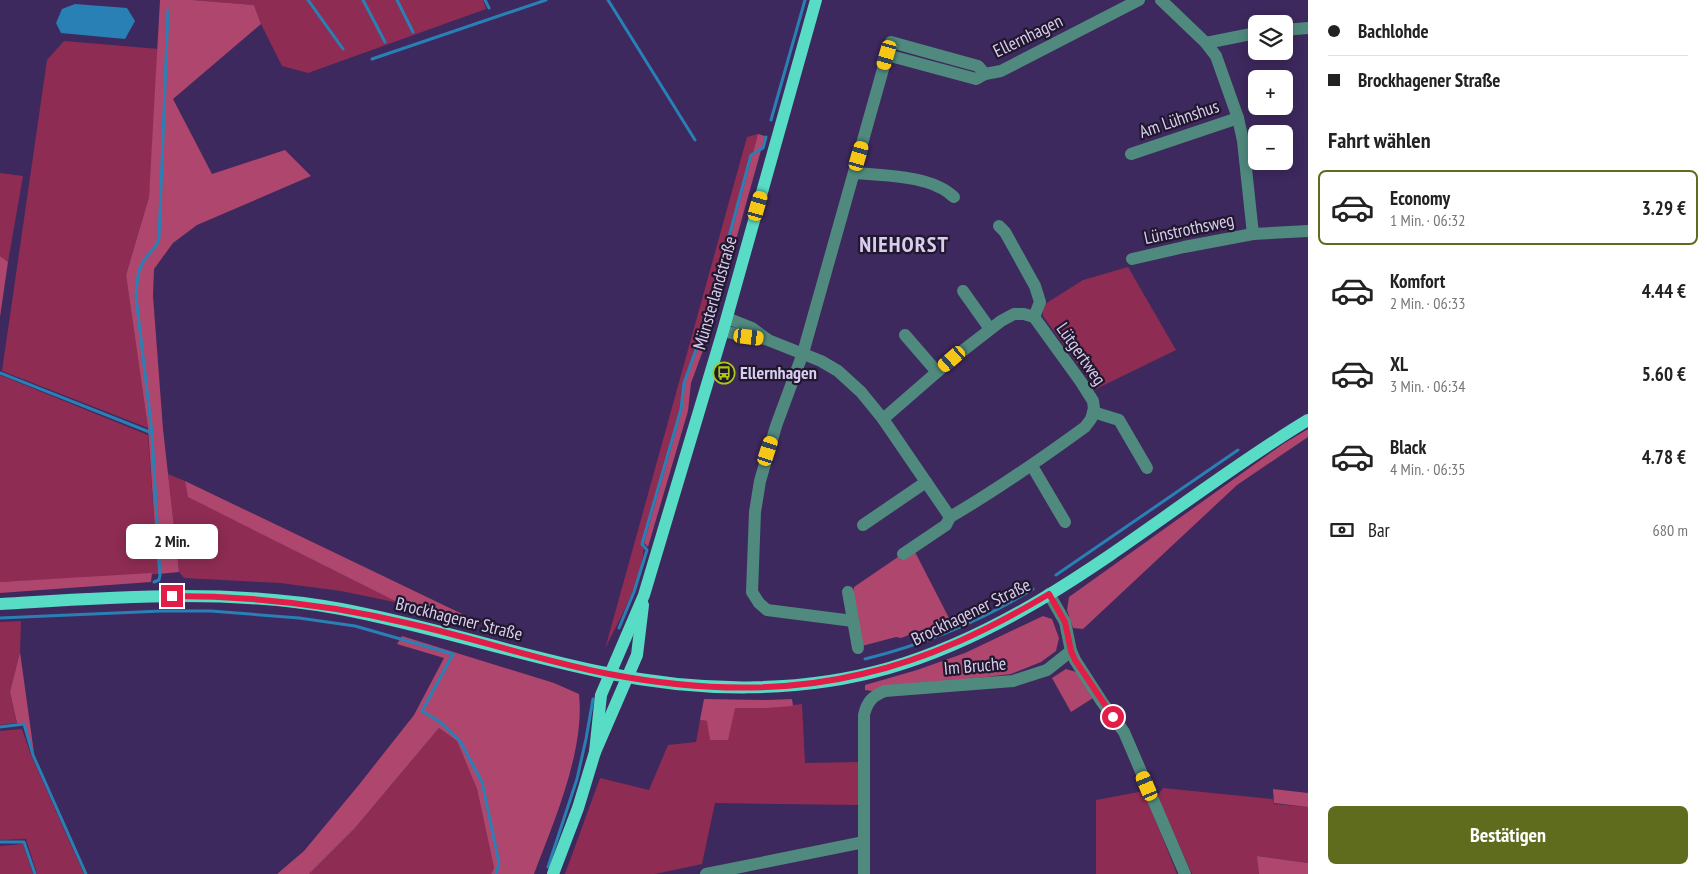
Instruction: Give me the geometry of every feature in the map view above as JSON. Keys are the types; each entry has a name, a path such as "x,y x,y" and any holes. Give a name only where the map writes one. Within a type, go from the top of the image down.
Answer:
{"main road":[{"name":"Münsterlandstraße","path":"595,752 602,695 644,595 727,318 816,0"},
{"name":"Brockhagener Straße","path":"0,604 153,596 212,596 275,601 338,608 629,677 689,685 747,688 809,684 860,675 914,659 958,642 1004,620 1049,594 1117,550 1244,460 1308,420"},
{"name":"Münsterlandstraße","path":"595,752 629,677 639,646 644,595"},
{"path":"553,874 578,808 595,752"}],"street":[{"name":"Ellernhagen","path":"853,620 767,610 759,603 752,592 755,512 760,481 776,426 803,353 891,42 978,66 985,74 1001,71 1139,0"},
{"name":"Lünstrothsweg","path":"1161,0 1206,43 1216,56 1238,118 1243,141 1253,234"},
{"path":"1293,29 1308,28"},
{"path":"1206,43 1248,35"},
{"name":"Am Lühnshus","path":"1131,154 1238,118"},
{"path":"854,172 924,182 941,187 954,197"},
{"name":"Lütgertweg","path":"999,226 1005,232 1035,286 1040,302 1034,317"},
{"name":"Lünstrothsweg","path":"1132,259 1253,234 1308,231"},
{"path":"963,291 990,329"},
{"name":"Lütgertweg","path":"884,419 937,372 990,329 1014,314 1034,317 1081,382 1092,401 1093,412 1091,419 1085,427 995,491 950,517 946,525 904,554"},
{"path":"727,318 752,328 768,340"},
{"path":"723,331 768,340 821,360 838,371 861,392 884,419 950,517"},
{"path":"905,335 937,372"},
{"name":"Lütgertweg","path":"1093,412 1119,420 1147,468"},
{"path":"1032,466 1065,522"},
{"path":"862,525 926,482"},
{"path":"848,592 858,648"},
{"path":"1049,594 1065,622 1071,651 1102,702 1124,732 1185,874"},
{"name":"Im Bruche","path":"864,874 864,715 870,700 876,694 885,690 1013,681 1047,670 1071,651"},
{"path":"706,874 864,842"}],"shaded area":[{"path":"160,0 192,0 254,5 261,24 173,99 212,174 285,150 311,176 197,225 173,243 154,269 153,296 163,429 179,572 158,574 148,428 126,275 149,197"},
{"path":"192,0 483,0 486,9 308,73 282,66 261,24 254,5"},
{"path":"64,41 159,49 149,197 126,275 148,428 2,371 47,60"},
{"path":"758,134 707,324 685,382 682,410 644,543 643,556 636,584 605,649 747,137"},
{"path":"758,134 765,136 712,326 691,383 688,411 648,547 644,543 682,410 685,382 707,324"},
{"path":"0,173 23,176 8,262 0,256"},
{"path":"0,256 8,262 0,317"},
{"path":"1128,267 1176,350 1096,389 1043,316 1042,306 1083,280"},
{"path":"0,375 148,435 158,574 0,582"},
{"path":"1308,429 1308,437 1237,485 1083,629 1073,628 1067,610 1069,597 1283,444"},
{"path":"168,474 185,481 189,497 399,603 341,591 280,583 184,578 179,572"},
{"path":"185,481 481,623 399,603 188,497"},
{"path":"915,552 950,620 901,638 896,637 862,646 853,594 854,587 898,557 901,560"},
{"path":"152,573 151,582 0,593 0,582"},
{"path":"1043,616 1052,619 1059,638 1056,651 1041,662 1011,674 872,691 865,690 865,685 917,670 965,653"},
{"path":"21,621 20,652 10,692 17,723 0,725 0,622"},
{"path":"402,636 554,683 579,694 580,716 573,762 559,809 534,874 491,874 494,868 477,789 457,741 439,728 355,828 309,874 277,874 304,851 414,715 444,658 397,644"},
{"path":"20,652 34,753 24,723 17,723 10,692"},
{"path":"1066,669 1076,672 1093,698 1071,712 1052,678"},
{"path":"704,699 792,699 793,706 735,708 728,740 710,740 707,721 700,720"},
{"path":"802,704 805,763 858,762 858,805 715,803 702,864 655,874 565,874 600,778 649,790 668,745 696,742 700,720 707,721 735,708 768,708"},
{"path":"439,728 457,741 477,789 494,868 491,874 309,874 355,828"},
{"path":"22,729 31,755 84,874 37,874 26,839 0,840 0,731"},
{"path":"1163,788 1273,799 1274,804 1308,807 1308,863 1258,856 1259,874 1192,874 1157,796"},
{"path":"1273,789 1308,793 1308,807 1274,803"},
{"path":"1144,791 1177,874 1096,874 1096,800"},
{"path":"23,844 33,874 0,874 0,846"},
{"path":"1257,856 1308,863 1308,874 1259,874"}],"water":[{"path":"75,4 127,8 135,21 125,39 61,33 56,23 62,9"}],"waterway":[{"path":"308,0 343,49"},
{"path":"363,0 385,42"},
{"path":"397,0 413,32"},
{"path":"485,0 489,8"},
{"path":"372,59 546,0"},
{"path":"608,0 695,140"},
{"path":"771,120 805,0"},
{"path":"154,582 159,580 160,575 152,433 136,297 137,280 140,270 144,260 159,238 168,10"},
{"path":"619,628 634,592 647,550 642,544 681,409 684,383 706,322 751,155 763,148 766,137"},
{"path":"0,373 152,433"},
{"path":"1056,575 1238,450"},
{"path":"865,659 931,639 973,621 1033,589"},
{"path":"0,618 162,611 211,611 299,618 355,626 453,654 422,711 440,722 460,741 482,782 499,863 496,874"},
{"path":"548,867 577,779 593,699"},
{"path":"0,727 24,724 33,755 86,874"},
{"path":"0,842 24,842 35,874"}],"place":[{"name":"Ellernhagen","path":"724,373"}],"district":[{"name":"NIEHORST","path":"904,244"}],"route":[{"path":"172,596 212,596 338,608 411,624 610,674 689,685 747,688 809,684 889,668 958,642 1004,620 1049,594 1065,622 1071,651 1075,660 1113,717"}]}
